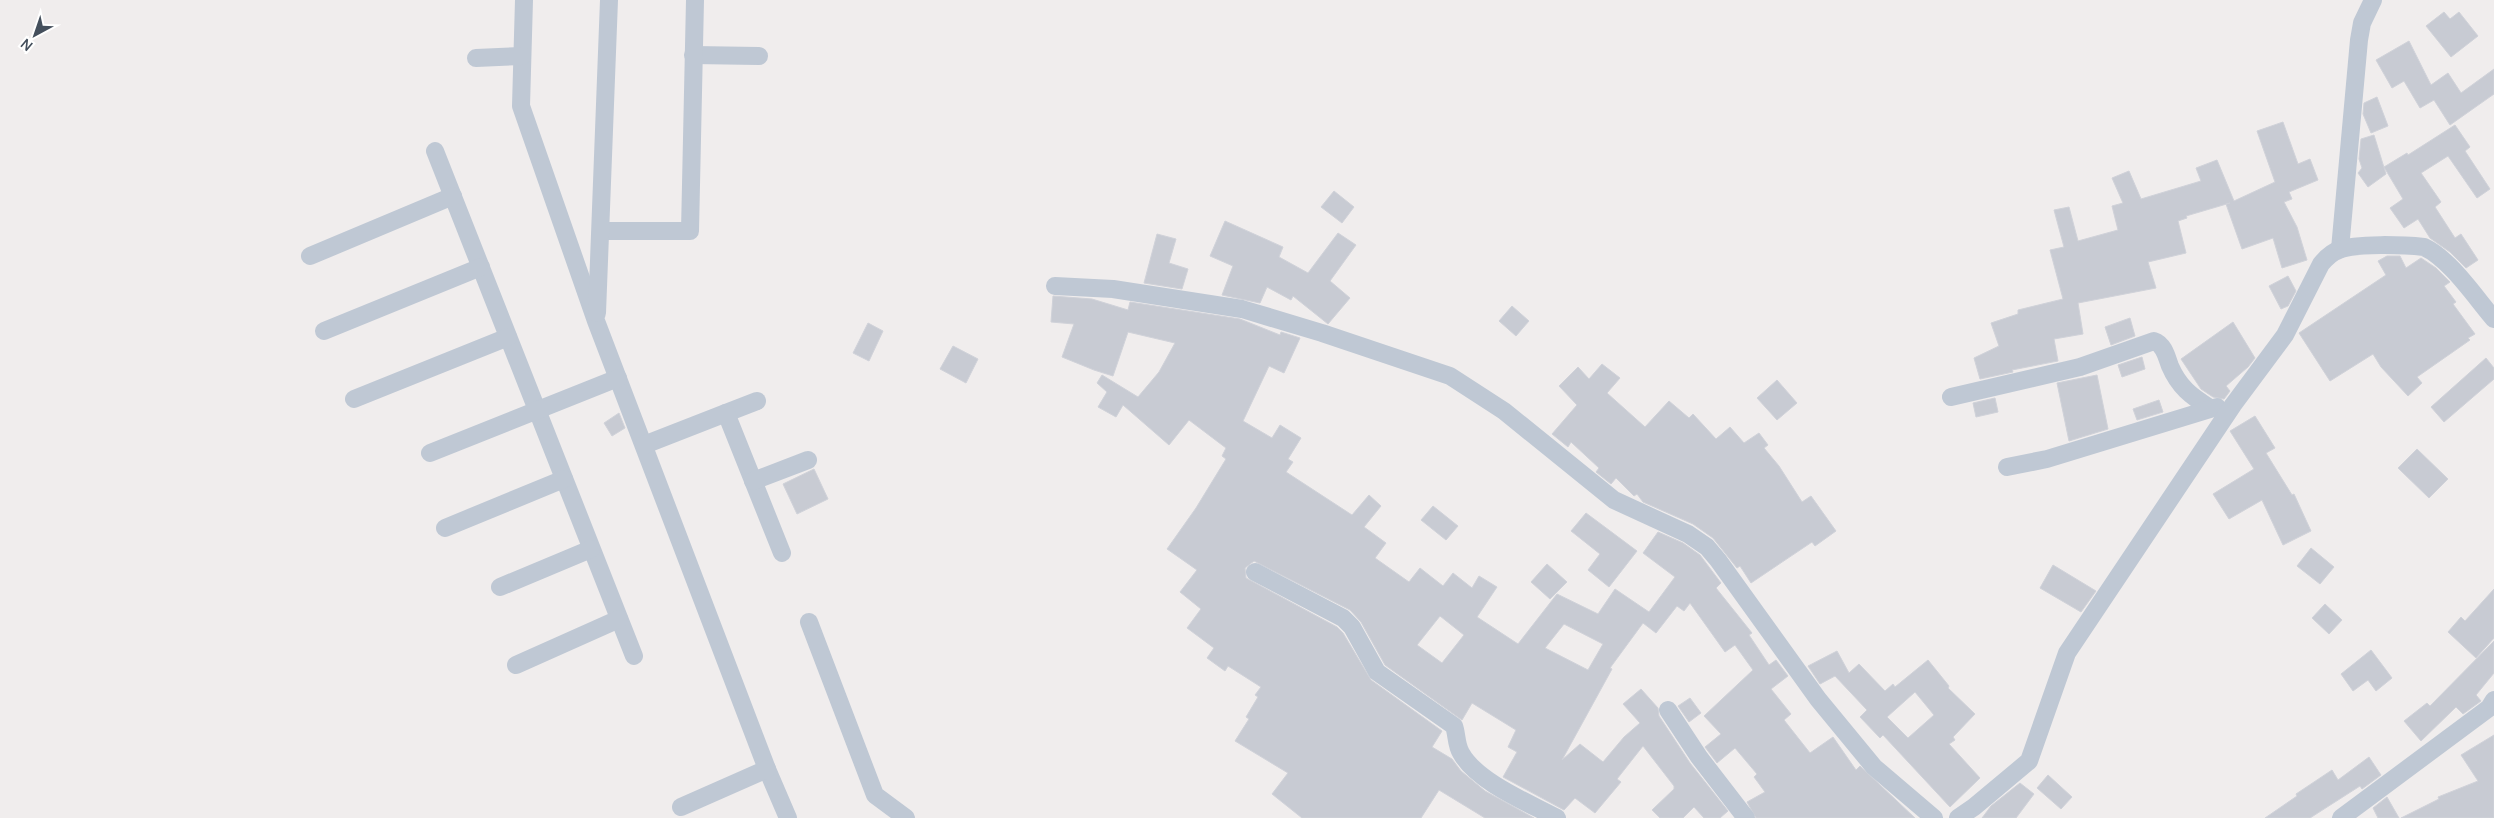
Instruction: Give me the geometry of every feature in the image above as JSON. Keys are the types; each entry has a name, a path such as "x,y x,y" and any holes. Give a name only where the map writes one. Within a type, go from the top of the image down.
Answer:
{"street":[{"path":"524,0 521,106 596,321 767,769 788,818"},
{"path":"596,321 609,0"},
{"path":"601,230 690,231 695,0"},
{"path":"2340,249 2359,40 2362,23 2373,0"},
{"path":"476,58 522,56"},
{"path":"694,56 759,56"},
{"path":"435,151 634,656"},
{"path":"310,256 453,196"},
{"path":"1958,818 2029,761 2067,653 2233,405 2284,335 2321,264 2340,249 2409,245 2424,247 2434,251 2494,319"},
{"path":"324,331 481,267"},
{"path":"1055,286 1113,289 1242,309 1322,333 1450,376 1504,411 1614,500 1688,534 1707,548 1718,560 1818,699 1868,760 1934,818"},
{"path":"354,399 508,337"},
{"path":"1951,397 2080,367 2154,340 2162,346 2177,382 2210,408"},
{"path":"430,453 618,378"},
{"path":"644,445 757,401"},
{"path":"2007,467 2047,459 2210,408 2233,405"},
{"path":"726,413 782,553"},
{"path":"753,481 808,460"},
{"path":"445,528 564,479"},
{"path":"500,587 591,549"},
{"path":"1256,572 1343,618 1352,627 1377,672 1454,726 1459,751 1466,760 1506,791 1558,818"},
{"path":"516,665 619,618"},
{"path":"809,622 875,795 906,818"},
{"path":"2341,818 2489,708 2494,700"},
{"path":"1668,710 1699,757 1746,818"},
{"path":"680,807 767,769"}],"building":[{"path":"2444,12 2450,19 2459,12 2478,36 2451,57 2426,26"},
{"path":"2409,41 2431,85 2448,73 2461,93 2494,69 2494,94 2450,125 2434,100 2420,108 2404,81 2392,88 2376,60"},
{"path":"2377,97 2388,126 2371,133 2363,114 2364,103"},
{"path":"2283,122 2298,164 2310,159 2318,180 2289,192 2292,199 2284,202 2297,227 2307,260 2282,268 2273,238 2242,249 2226,204 2186,216 2187,218 2178,221 2186,253 2148,262 2156,288 2078,303 2083,334 2054,339 2058,361 2012,370 2013,372 1980,379 1974,358 1999,346 1991,323 2018,314 2018,310 2063,299 2050,250 2064,247 2054,210 2069,207 2078,241 2118,230 2112,206 2123,203 2112,178 2129,171 2141,199 2201,181 2196,168 2217,160 2234,201 2275,182 2257,131"},
{"path":"2455,125 2470,147 2465,151 2490,189 2477,198 2448,156 2421,173 2441,202 2435,207 2455,238 2461,234 2478,260 2466,268 2450,252 2430,238 2418,219 2404,228 2390,208 2403,199 2384,167 2407,153 2408,155"},
{"path":"2374,135 2386,174 2368,187 2358,173 2362,168 2359,159 2361,139"},
{"path":"1334,191 1354,207 1342,223 1321,207"},
{"path":"1225,221 1283,247 1279,257 1308,273 1338,233 1356,245 1330,281 1350,298 1328,324 1293,296 1291,300 1267,287 1260,303 1222,295 1233,266 1210,256"},
{"path":"1157,234 1176,239 1169,263 1188,269 1182,289 1144,283"},
{"path":"2387,256 2400,256 2406,268 2421,258 2436,268 2450,282 2444,286 2456,302 2453,304 2475,334 2468,338 2470,340 2417,377 2422,383 2408,396 2381,367 2373,354 2330,381 2299,333 2386,275 2378,261"},
{"path":"2288,276 2296,291 2288,306 2281,309 2269,286"},
{"path":"1053,296 1092,299 1128,310 1130,302 1240,319 1280,335 1281,332 1300,338 1284,373 1269,366 1243,421 1272,438 1280,425 1301,438 1288,459 1293,462 1286,472 1352,515 1369,495 1381,506 1364,527 1386,543 1375,558 1409,582 1420,568 1443,586 1453,573 1472,588 1479,576 1497,587 1477,617 1518,644 1557,594 1598,614 1615,589 1649,612 1675,577 1643,553 1658,532 1683,543 1700,555 1721,583 1716,588 1752,633 1749,635 1769,665 1776,660 1788,676 1771,689 1791,714 1784,720 1810,753 1833,737 1856,770 1860,766 1915,818 1756,818 1747,802 1765,792 1754,777 1757,774 1735,748 1717,763 1705,747 1721,734 1704,716 1753,670 1735,645 1725,652 1690,603 1684,611 1677,606 1656,633 1643,623 1610,668 1612,669 1562,760 1580,744 1603,762 1624,737 1640,723 1623,704 1641,689 1658,708 1659,716 1690,763 1728,811 1720,818 1704,818 1694,807 1683,818 1660,818 1652,810 1674,789 1674,786 1643,746 1617,779 1621,782 1595,813 1575,798 1564,810 1503,777 1517,752 1508,747 1516,730 1472,703 1462,720 1385,665 1361,622 1350,610 1254,561 1245,568 1246,578 1337,627 1343,633 1371,680 1442,731 1432,747 1452,759 1461,771 1485,791 1534,818 1485,818 1439,790 1421,818 1302,818 1272,794 1288,773 1235,741 1249,719 1246,717 1258,697 1255,695 1261,687 1228,666 1225,671 1207,658 1214,648 1187,628 1201,609 1180,592 1197,570 1167,549 1196,508 1226,459 1222,456 1226,448 1189,420 1169,445 1123,405 1116,417 1098,407 1107,392 1097,383 1102,375 1138,397 1159,372 1175,343 1128,332 1113,376 1062,357 1074,324 1051,322","holes":["1440,616 1464,635 1442,663 1417,645","1564,624 1603,644 1588,670 1545,648"]},
{"path":"1512,306 1529,321 1516,336 1499,321"},
{"path":"2130,318 2135,336 2111,345 2105,327"},
{"path":"2233,322 2255,358 2248,367 2226,386 2230,391 2224,399 2213,397 2201,389 2181,359"},
{"path":"868,323 883,331 869,361 853,353"},
{"path":"953,346 978,359 966,383 940,369"},
{"path":"2142,357 2145,369 2122,377 2118,365"},
{"path":"2486,358 2494,368 2494,379 2444,422 2431,407"},
{"path":"1602,364 1620,378 1607,393 1645,427 1669,401 1689,418 1693,414 1716,439 1730,427 1744,443 1759,433 1768,445 1764,448 1779,466 1802,502 1811,496 1836,531 1815,546 1812,542 1751,583 1740,566 1737,568 1713,538 1693,524 1643,502 1637,494 1634,496 1616,478 1611,484 1596,472 1599,468 1571,442 1568,447 1552,434 1577,405 1559,386 1578,367 1589,379"},
{"path":"2097,375 2108,429 2069,441 2057,383"},
{"path":"1777,380 1797,403 1777,420 1757,398"},
{"path":"1995,398 1998,412 1976,417 1973,403"},
{"path":"2159,400 2163,412 2137,420 2133,409"},
{"path":"619,413 625,428 612,436 604,423"},
{"path":"2255,416 2275,448 2266,453 2292,495 2294,494 2311,531 2283,545 2262,500 2229,519 2213,494 2254,469 2230,431"},
{"path":"2417,449 2448,479 2429,498 2398,468"},
{"path":"814,469 828,499 797,514 783,484"},
{"path":"1433,506 1458,526 1446,540 1421,520"},
{"path":"1586,513 1637,551 1609,587 1588,570 1600,554 1571,531"},
{"path":"2311,548 2334,567 2320,584 2297,566"},
{"path":"1547,564 1567,582 1550,599 1531,582"},
{"path":"2053,565 2096,591 2081,612 2040,588"},
{"path":"2494,589 2494,638 2476,658 2448,632 2461,617 2465,621"},
{"path":"2325,604 2342,620 2329,634 2312,618"},
{"path":"2494,641 2494,673 2476,695 2481,701 2463,714 2456,707 2421,741 2404,721 2427,703 2430,706"},
{"path":"2371,650 2392,678 2376,691 2368,680 2353,691 2341,674"},
{"path":"1837,651 1849,673 1859,664 1885,691 1893,684 1895,687 1928,660 1949,686 1948,688 1975,714 1953,737 1955,740 1949,744 1980,778 1950,807 1883,735 1880,738 1860,717 1867,710 1835,676 1820,684 1808,666","holes":["1915,692 1934,715 1908,738 1887,717"]},
{"path":"1690,698 1701,713 1689,722 1678,706"},
{"path":"2494,735 2494,818 2401,818 2439,799 2438,797 2478,781 2461,755"},
{"path":"2369,757 2381,775 2362,789 2360,786 2310,818 2265,818 2332,770 2338,780"},
{"path":"2048,775 2072,797 2061,809 2037,788"},
{"path":"2020,783 2034,794 2016,818 1982,818 1991,806"},
{"path":"2387,797 2399,818 2378,818 2373,808"}]}
